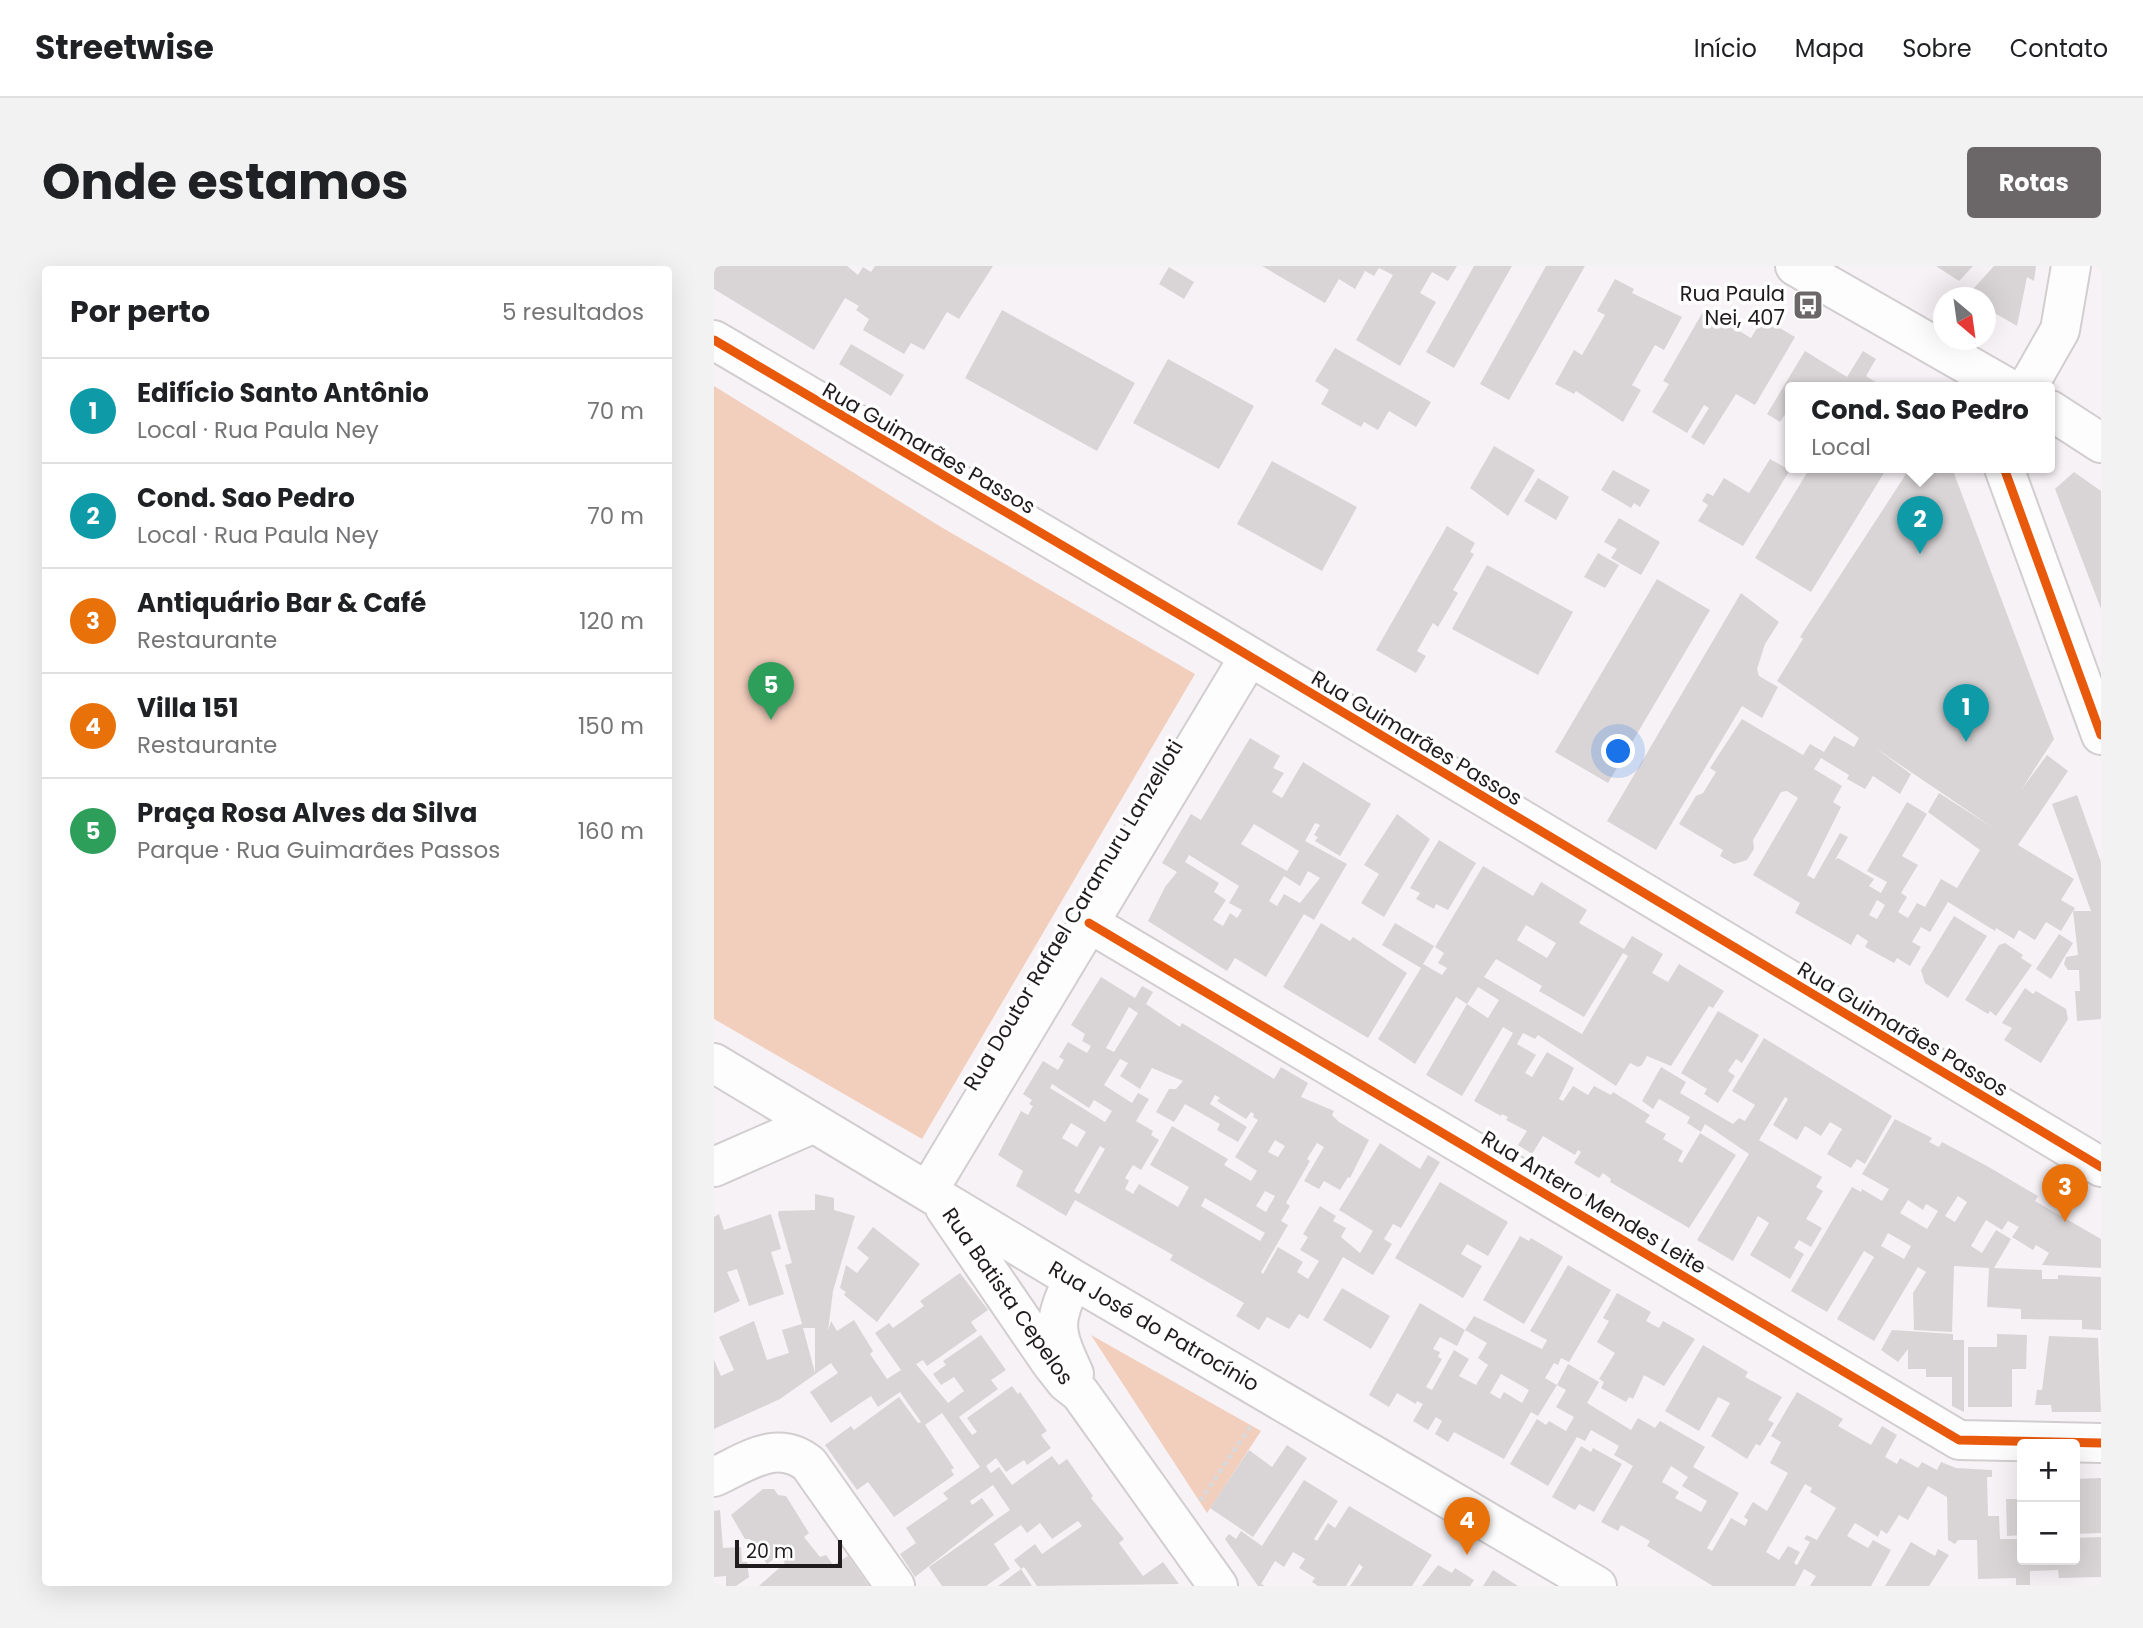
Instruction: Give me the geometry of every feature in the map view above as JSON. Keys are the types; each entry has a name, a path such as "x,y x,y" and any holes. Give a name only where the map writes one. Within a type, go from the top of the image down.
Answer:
{"street":[{"path":"1795,266 1998,382"},
{"path":"2030,382 2060,330 2071,266"},
{"name":"Rua Guimarães Passos","path":"714,340 2101,1167"},
{"path":"2055,414 2101,443"},
{"path":"2006,473 2101,735"},
{"name":"Rua Doutor Rafael Caramuru Lanzelloti","path":"933,1194 1089,923 1249,657"},
{"name":"Rua Antero Mendes Leite","path":"1089,923 1959,1440 2101,1443"},
{"name":"Rua José do Patrocínio","path":"714,1063 1073,1279 1597,1586"},
{"path":"714,1167 812,1124"},
{"name":"Rua Batista Cepelos","path":"933,1194 1051,1363 1066,1382 1080,1393"},
{"name":"Rua Batista Cepelos","path":"1073,1279 1056,1321 1062,1347 1080,1393 1217,1586"},
{"path":"714,1477 763,1455 781,1450 796,1453 809,1464 895,1586"}],"path":[{"path":"1194,1510 1256,1417"}],"shaded area":[{"path":"714,386 941,527 1195,674 922,1139 714,1019"},
{"path":"1091,1335 1261,1431 1207,1513"}],"building":[{"path":"714,266 847,266 858,275 863,267 871,272 875,266 993,266 959,319 947,312 924,350 911,343 904,354 863,330 869,319 856,310 859,306 845,298 814,350 714,289"},
{"path":"1262,266 1457,266 1448,281 1432,272 1420,293 1436,302 1400,366 1356,340 1393,275 1379,268 1374,276 1365,271 1355,289 1339,279 1325,303"},
{"path":"1474,266 1512,266 1454,368 1426,352"},
{"path":"1546,266 1585,266 1509,400 1480,384"},
{"path":"1936,266 1973,266 1959,281"},
{"path":"1994,266 2036,266 2034,281 2027,277 2017,326 1996,314 1996,287 1975,287"},
{"path":"1169,267 1194,282 1184,299 1159,284"},
{"path":"1615,279 1634,289 1632,293 1682,317 1664,350 1655,345 1632,385 1641,390 1623,422 1576,391 1574,394 1555,384 1574,350 1582,355 1605,315 1597,311"},
{"path":"1002,310 1135,383 1097,451 965,378"},
{"path":"1704,310 1751,338 1763,318 1795,337 1755,405 1736,394 1704,445 1691,437 1709,408 1704,405 1687,433 1652,412 1669,384 1663,381"},
{"path":"851,344 904,375 891,396 839,364"},
{"path":"1335,348 1431,402 1416,427 1389,411 1378,430 1364,422 1361,427 1321,404 1329,390 1315,381"},
{"path":"1805,351 1847,377 1863,351 1876,359 1866,376 1876,382 1786,382"},
{"path":"1168,359 1254,406 1219,469 1133,423"},
{"path":"1785,384 1785,414 1780,422 1767,414"},
{"path":"1494,446 1535,470 1508,516 1470,488"},
{"path":"1770,459 1785,467 1785,473 1788,473 1743,546 1698,521 1708,505 1702,501 1707,493 1713,496 1724,478 1749,493"},
{"path":"1272,461 1357,507 1322,571 1237,524"},
{"path":"1613,470 1650,490 1640,507 1634,503 1631,508 1601,490"},
{"path":"2074,472 2101,491 2101,609 2055,489"},
{"path":"1807,473 1884,473 1811,592 1755,558"},
{"path":"1907,473 1954,473 2054,739 2021,790 2047,755 2068,771 2018,845 2074,879 2061,900 2075,908 2061,931 2046,922 2035,940 2019,930 2014,939 1996,928 1995,931 1948,902 1930,932 1921,927 1912,942 1921,947 1910,966 1897,958 1894,963 1865,947 1868,941 1857,934 1851,945 1795,913 1800,903 1753,875 1798,798 1787,791 1781,792 1753,840 1754,849 1747,860 1734,864 1720,856 1723,850 1679,824 1696,796 1703,793 1716,772 1710,768 1742,719 1803,755 1810,744 1824,752 1834,736 1854,747 1859,738 1777,681 1803,639 1800,637","holes":["1874,747 1995,829 1939,793 1928,812 1980,850 1957,888 1941,879 1925,907 1917,903 1908,918 1898,912 1907,897 1901,893 1918,865 1902,856 1927,814 1907,802 1867,871 1887,882 1881,893 1869,886 1874,879 1838,858 1835,860 1848,837 1840,833 1814,879 1807,875 1841,807 1833,802 1842,786 1814,769 1821,758 1849,775 1847,779 1865,789 1873,776 1900,794 1911,774","1877,900 1885,905 1877,919 1869,915"]},
{"path":"1538,478 1569,497 1556,520 1524,501"},
{"path":"1619,518 1660,542 1641,575 1611,558 1617,549 1604,542"},
{"path":"1447,526 1475,543 1470,552 1474,554 1453,590 1458,593 1438,627 1433,623 1417,651 1426,656 1416,673 1376,650"},
{"path":"1598,553 1619,565 1605,588 1584,577"},
{"path":"1487,565 1573,612 1538,675 1452,629"},
{"path":"1657,579 1710,610 1608,783 1555,752"},
{"path":"1741,593 1779,622 1765,644 1757,669 1759,676 1778,687 1762,718 1742,706 1656,850 1607,821"},
{"path":"1250,738 1280,756 1273,768 1284,773 1272,792 1282,798 1303,762 1371,804 1340,856 1315,841 1318,837 1314,835 1320,825 1315,823 1305,841 1347,864 1314,920 1304,914 1266,977 1235,958 1227,971 1148,921 1165,887 1177,872 1162,863 1191,814 1201,820","holes":["1254,824 1299,851 1287,871 1241,844","1189,855 1239,886 1229,903 1242,910 1237,918 1230,913 1223,926 1213,920 1226,900 1214,892 1219,883 1185,862","1308,871 1320,878 1300,903 1284,894 1277,906 1269,901 1284,876 1300,886"]},
{"path":"2077,795 2101,862 2101,1019 2077,1021 2075,991 2080,991 2079,970 2068,970 2064,964 2066,957 2078,955 2073,911 2091,911 2052,804"},
{"path":"1397,814 1430,839 1384,917 1361,903 1379,874 1364,865"},
{"path":"1439,840 1476,863 1448,910 1436,904 1434,909 1416,899 1420,893 1410,888"},
{"path":"1483,866 1533,896 1541,882 1587,910 1579,923 1624,949 1632,936 1663,954 1652,973 1668,982 1679,964 1724,991 1713,1008 1709,1006 1671,1066 1647,1056 1638,1067 1630,1063 1616,1086 1538,1035 1535,1039 1523,1033 1517,1044 1536,1055 1525,1073 1532,1077 1547,1052 1574,1068 1559,1099 1563,1101 1573,1086 1588,1095 1594,1086 1611,1095 1613,1092 1650,1115 1645,1122 1666,1134 1663,1139 1683,1151 1678,1161 1682,1163 1700,1133 1736,1155 1689,1228 1610,1182 1611,1179 1603,1173 1599,1178 1574,1163 1581,1152 1578,1150 1575,1155 1543,1136 1532,1154 1518,1145 1527,1131 1506,1120 1508,1117 1474,1101 1513,1033 1503,1027 1462,1096 1426,1075 1467,1004 1456,997 1415,1064 1378,1039 1421,968 1382,945 1395,923 1434,946 1423,964 1442,975 1447,968 1438,963 1444,953 1435,947","holes":["1526,925 1556,943 1547,958 1517,940","1623,953 1628,956 1582,1034 1484,977 1496,959 1542,986 1539,991 1584,1017","1478,987 1499,1000 1488,1018 1467,1004"]},
{"path":"1954,916 1987,936 1948,998 1925,983 1921,970"},
{"path":"1321,923 1350,941 1353,937 1407,973 1368,1038 1283,987"},
{"path":"2059,934 2073,943 2051,979 2036,969"},
{"path":"2005,943 2032,965 1996,1016 1965,1000 1999,945"},
{"path":"1101,977 1135,998 1142,986 1153,992 1146,1004 1180,1027 1182,1023 1274,1079 1281,1067 1308,1083 1301,1097 1334,1111 1332,1115 1339,1122 1369,1140 1350,1178 1348,1177 1340,1190 1324,1181 1319,1189 1304,1181 1324,1147 1317,1143 1286,1203 1290,1206 1281,1221 1288,1225 1261,1272 1263,1274 1278,1247 1303,1262 1297,1272 1308,1279 1319,1261 1300,1250 1308,1237 1303,1234 1320,1206 1336,1216 1333,1221 1346,1228 1341,1237 1360,1253 1373,1231 1339,1210 1380,1143 1420,1169 1428,1155 1440,1162 1401,1228 1393,1224 1384,1239 1392,1244 1373,1275 1343,1257 1308,1319 1299,1314 1289,1329 1267,1317 1259,1330 1236,1316 1244,1303 1170,1260 1173,1255 1075,1200 1066,1216 1016,1186 1023,1171 998,1155 1021,1111 1028,1115 1033,1106 1029,1104 1032,1100 1023,1094 1043,1061 1058,1070 1064,1060 1059,1057 1068,1042 1087,1053 1091,1046 1082,1041 1085,1034 1071,1025","holes":["1129,1007 1138,1013 1114,1052 1106,1048","1120,1059 1128,1063 1120,1076 1140,1089 1152,1068 1183,1081 1176,1089 1169,1089 1156,1112 1174,1122 1185,1104 1220,1124 1217,1130 1238,1142 1247,1127 1210,1104 1215,1095 1220,1098 1217,1101 1246,1119 1251,1112 1258,1120 1235,1157 1257,1171 1251,1181 1224,1165 1228,1159 1172,1126 1150,1165 1189,1187 1178,1207 1139,1184 1133,1194 1125,1189 1129,1181 1125,1178 1133,1165 1141,1170 1159,1140 1151,1135 1153,1131 1136,1121 1149,1099 1138,1093 1132,1103 1104,1085","1052,1084 1089,1108 1094,1100 1112,1111 1105,1122 1050,1088","1071,1123 1086,1132 1077,1147 1062,1138","1275,1140 1285,1146 1278,1157 1268,1152","1100,1146 1105,1149 1079,1194 1074,1191","1265,1191 1275,1196 1266,1212 1256,1206","1205,1198 1265,1233 1260,1241 1201,1206"]},
{"path":"2025,988 2033,994 2036,991 2066,1009 2068,1019 2041,1063 2004,1040 2012,1028 2002,1023"},
{"path":"1718,1011 1759,1035 1742,1063 1736,1059 1728,1071 1735,1076 1718,1103 1704,1094 1707,1089 1681,1073"},
{"path":"1764,1038 1892,1116 1865,1164 1857,1159 1851,1168 1827,1154 1842,1129 1830,1122 1821,1136 1805,1126 1797,1140 1773,1125 1788,1099 1785,1097 1759,1140 1822,1177 1816,1187 1823,1191 1806,1219 1822,1228 1811,1247 1799,1240 1794,1248 1804,1254 1790,1279 1750,1255 1769,1223 1758,1216 1733,1261 1697,1240 1749,1154 1705,1124 1701,1132 1687,1123 1690,1117 1659,1099 1653,1109 1642,1101 1661,1067 1686,1082 1680,1093 1733,1124 1739,1118 1745,1121 1755,1105 1732,1091"},
{"path":"1895,1119 1932,1138 1929,1142 1939,1147 1942,1142 2038,1196 2035,1201 2101,1239 2101,1268 2042,1265 2049,1253 2036,1245 2033,1250 2012,1237 2019,1227 2008,1221 2002,1230 1986,1220 1971,1246 1982,1253 1996,1230 2011,1239 1994,1268 2042,1270 2042,1279 2058,1279 2058,1275 2101,1277 2101,1330 2082,1329 2082,1320 2021,1319 2021,1309 1987,1307 1989,1268 1954,1266 1952,1332 1914,1330 1913,1293 1926,1272 1918,1267 1874,1341 1837,1319 1874,1257 1864,1251 1827,1312 1791,1291 1852,1187 1861,1192 1862,1189 1882,1201 1889,1189 1862,1174","holes":["1958,1196 1967,1202 1955,1222 1945,1216","1908,1200 1923,1210 1926,1204 1938,1211 1927,1229 1900,1213","1888,1233 1911,1246 1904,1259 1881,1246"]},
{"path":"1440,1182 1508,1222 1488,1256 1467,1244 1461,1254 1482,1266 1463,1298 1395,1258"},
{"path":"815,1194 834,1198 834,1210 855,1216 833,1291 828,1331 831,1321 837,1331 854,1320 873,1351 870,1354 887,1379 901,1370 875,1333 889,1323 893,1328 924,1306 920,1301 960,1273 988,1310 971,1322 977,1331 927,1366 923,1360 916,1364 948,1403 964,1391 954,1377 941,1385 933,1374 946,1365 943,1361 981,1335 1006,1370 991,1380 998,1389 959,1417 972,1435 977,1432 967,1418 1012,1386 1018,1394 1020,1392 1047,1431 1041,1435 1051,1448 1027,1465 1024,1460 1006,1472 996,1458 986,1466 991,1473 999,1467 1012,1485 1052,1456 1059,1465 1067,1459 1093,1496 1091,1498 1124,1539 1119,1543 1143,1576 1163,1562 1179,1584 1037,1586 1024,1567 1021,1569 1014,1560 1035,1544 1042,1554 1082,1526 1078,1521 1052,1539 1040,1523 1027,1533 1021,1525 994,1544 1010,1569 986,1586 942,1586 929,1567 1010,1510 993,1485 970,1501 972,1505 982,1498 994,1515 915,1577 900,1554 916,1543 906,1528 948,1499 943,1493 980,1467 942,1413 925,1425 954,1468 951,1470 954,1475 894,1517 868,1482 857,1490 825,1445 851,1426 854,1430 899,1397 918,1423 921,1422 900,1392 878,1407 871,1396 831,1423 810,1392 838,1373 831,1363 780,1399 714,1429 714,1360 721,1376 734,1370 719,1337 754,1321 767,1360 789,1353 782,1330 802,1324 785,1265 792,1263 778,1214 779,1211 815,1210","holes":["803,1328 815,1328 815,1373"]},
{"path":"719,1214 724,1230 771,1214 781,1249 771,1252 784,1294 749,1306 737,1269 727,1272 740,1301 714,1313 714,1217"},
{"path":"873,1227 920,1264 877,1322 844,1295 846,1292 840,1288 846,1265 857,1273 869,1258 857,1248"},
{"path":"1520,1236 1529,1241 1531,1238 1563,1257 1524,1324 1483,1300"},
{"path":"1568,1265 1611,1290 1569,1362 1561,1358 1558,1365 1554,1363 1545,1378 1557,1385 1538,1416 1531,1412 1504,1459 1454,1432 1448,1442 1435,1434 1442,1421 1436,1417 1428,1430 1413,1421 1423,1404 1417,1401 1416,1404 1397,1393 1389,1407 1369,1395 1420,1303 1465,1330 1474,1316 1542,1349 1547,1340 1530,1331","holes":["1465,1330 1487,1343 1478,1358 1488,1365 1476,1385 1459,1376 1469,1359 1454,1350 1432,1390 1426,1387 1442,1359 1438,1357 1440,1352 1433,1349 1440,1337 1457,1346","1501,1374 1529,1390 1522,1403 1504,1392 1500,1399 1490,1393"]},
{"path":"1342,1288 1390,1316 1371,1349 1323,1320"},
{"path":"1617,1293 1651,1312 1646,1321 1659,1328 1663,1321 1695,1339 1664,1386 1644,1375 1633,1399 1629,1397 1626,1402 1601,1388 1604,1382 1599,1379 1615,1353 1597,1342 1609,1321 1603,1318"},
{"path":"1892,1330 1953,1334 1953,1340 1964,1340 1964,1412 1952,1406 1952,1377 1926,1377 1926,1369 1908,1369 1908,1349 1898,1362 1881,1350"},
{"path":"1997,1334 2027,1335 2026,1369 2012,1369 2012,1407 1968,1407 1968,1347 1997,1347"},
{"path":"2049,1336 2098,1338 2101,1412 2052,1412 2051,1405 2035,1405 2037,1390 2042,1390"},
{"path":"1703,1345 1748,1372 1745,1377 1782,1397 1768,1420 1774,1423 1760,1446 1756,1444 1747,1459 1711,1436 1730,1403 1718,1397 1699,1431 1665,1411"},
{"path":"1568,1364 1599,1382 1587,1403 1631,1430 1638,1418 1655,1428 1660,1421 1705,1447 1693,1467 1739,1493 1707,1548 1712,1551 1731,1518 1745,1526 1748,1520 1744,1517 1753,1502 1767,1511 1788,1473 1770,1463 1781,1442 1771,1436 1797,1392 1843,1419 1838,1426 1871,1445 1882,1426 1897,1435 1885,1457 1897,1464 1900,1458 1918,1468 1922,1462 1937,1470 1941,1462 1956,1468 1992,1470 1992,1477 1987,1477 1988,1516 1999,1516 2000,1539 2017,1539 2017,1565 2080,1565 2080,1538 2101,1537 2101,1577 2059,1578 2058,1570 2030,1571 2030,1585 2016,1585 2016,1578 1978,1579 1977,1540 1958,1540 1955,1544 1948,1540 1947,1497 1928,1486 1908,1520 1899,1515 1887,1534 1881,1530 1878,1537 1855,1523 1847,1536 1868,1548 1873,1540 1891,1550 1871,1586 1810,1586 1816,1576 1804,1569 1795,1586 1713,1586 1647,1546 1650,1541 1621,1525 1618,1531 1601,1522 1633,1466 1614,1455 1619,1446 1591,1430 1585,1441 1577,1437 1548,1486 1510,1464 1537,1419 1546,1425 1549,1421 1566,1431 1574,1417 1556,1407 1566,1390 1557,1385","holes":["1671,1466 1688,1477 1682,1486 1707,1501 1701,1512 1675,1498 1679,1492 1662,1482","1805,1484 1812,1488 1810,1492 1836,1508 1817,1540 1807,1535 1804,1539 1810,1542 1797,1565 1794,1563 1800,1552 1788,1546 1779,1560 1766,1552"]},
{"path":"1287,1445 1307,1458 1253,1537 1210,1508 1249,1450 1272,1467"},
{"path":"1581,1446 1591,1452 1593,1448 1622,1464 1594,1512 1579,1504 1575,1510 1552,1497"},
{"path":"2101,1478 2101,1533 2080,1534 2080,1479"},
{"path":"1304,1480 1338,1501 1314,1539 1317,1541 1328,1523 1335,1528 1349,1506 1432,1555 1412,1586 1350,1586 1363,1567 1359,1564 1346,1586 1318,1586 1312,1582 1315,1578 1299,1568 1305,1559 1293,1552 1284,1567 1275,1561 1261,1584 1265,1586 1258,1586 1225,1539 1229,1534 1236,1539 1241,1531 1262,1546"},
{"path":"763,1489 774,1489 778,1495 786,1496 809,1533 804,1537 820,1557 826,1555 833,1565 848,1556 869,1586 759,1586 785,1563 779,1555 767,1564 750,1539 745,1539 731,1515"},
{"path":"2006,1499 2017,1499 2017,1535 2007,1536"},
{"path":"720,1510 723,1548 741,1547 742,1562 747,1562 749,1577 736,1586 726,1586 726,1576 714,1577 714,1511"},
{"path":"1911,1542 1935,1556 1938,1549 1949,1555 1929,1586 1885,1586"},
{"path":"1438,1565 1452,1573 1455,1568 1474,1580 1470,1586 1422,1586"},
{"path":"1021,1569 1032,1586 998,1586"},
{"path":"1493,1570 1518,1586 1483,1586"}],"cycle path":[{"path":"714,340 1209,632 2101,1167"},
{"path":"2006,473 2101,735"},
{"path":"1089,923 1959,1440 2101,1443"}],"place":[{"name":"Rua Paula Nei, 407","path":"1808,305"},
{"name":"Cond. Sao Pedro","path":"1920,554"},
{"name":"Praça Rosa Alves da Silva","path":"771,720"},
{"name":"Edifício Santo Antônio","path":"1966,742"},
{"name":"Antiquário Bar & Café","path":"2065,1222"},
{"name":"Villa 151","path":"1467,1555"}]}
